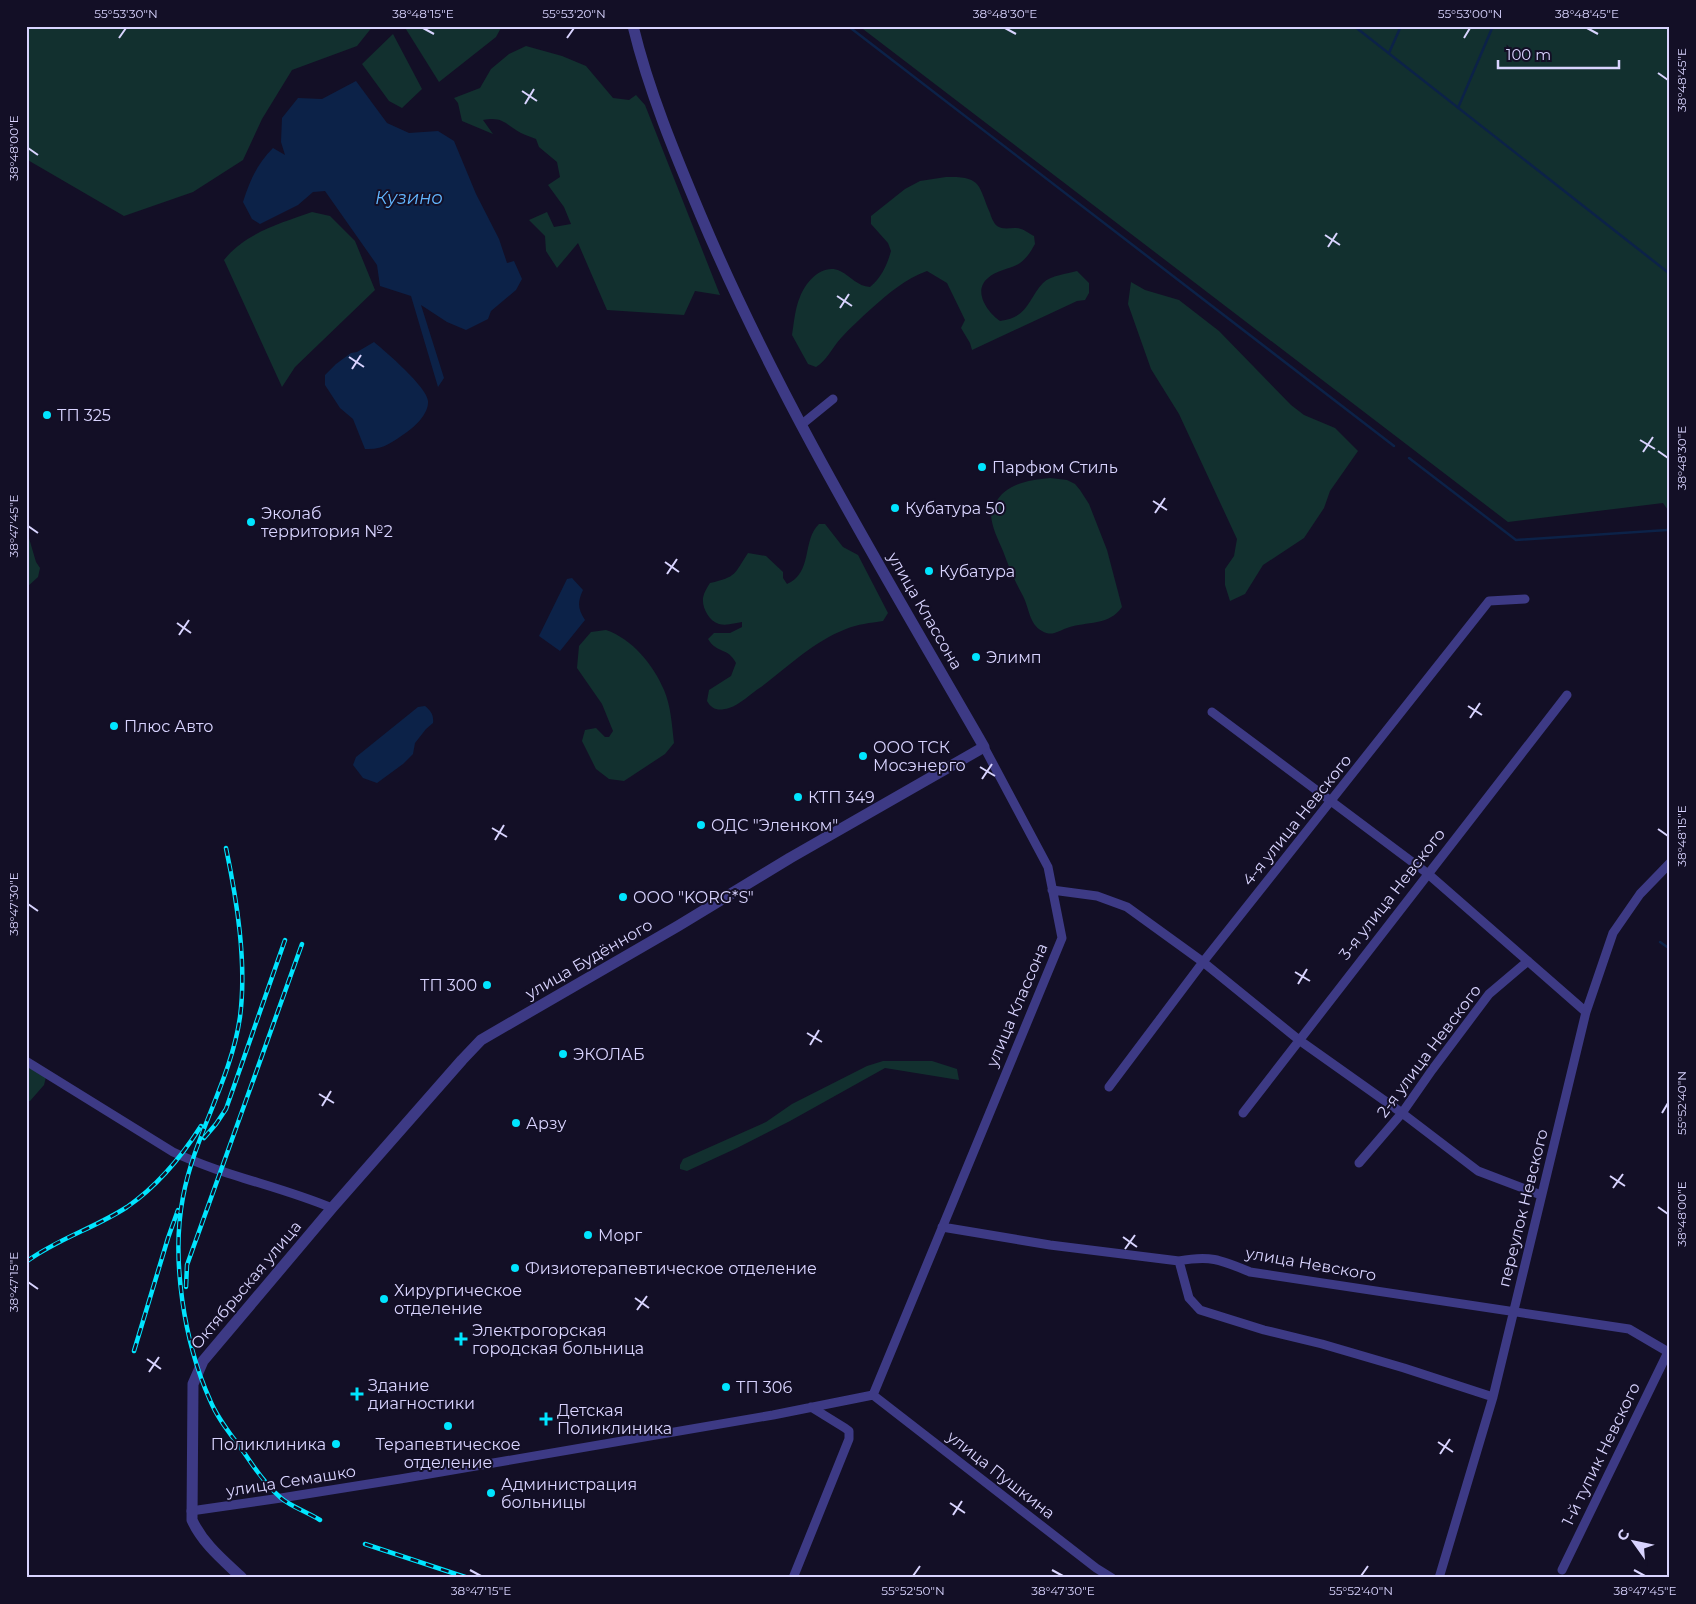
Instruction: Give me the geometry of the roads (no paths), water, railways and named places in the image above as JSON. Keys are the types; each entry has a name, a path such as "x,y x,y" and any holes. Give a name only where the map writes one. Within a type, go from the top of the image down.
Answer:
{"street":[{"name":"улица Классона","path":"633,26 642,61 669,140 730,284 800,425 984,747 1048,867 1062,938 873,1395"},
{"path":"800,425 833,399"},
{"name":"4-я улица Невского","path":"1109,1087 1203,962 1489,601 1525,599"},
{"name":"3-я улица Невского","path":"1243,1113 1566,695"},
{"path":"1212,712 1427,873 1586,1012"},
{"name":"улица Будённого","path":"332,1208 481,1040 678,926 790,858 984,747"},
{"name":"переулок Невского","path":"1439,1578 1493,1397 1586,1012 1613,933 1640,894 1670,863"},
{"path":"1052,890 1097,896 1127,907 1203,962 1299,1040 1402,1113 1478,1171 1541,1195"},
{"name":"2-я улица Невского","path":"1359,1163 1402,1113 1489,994 1528,962"},
{"path":"26,1062 173,1152 197,1163 308,1198 332,1208"},
{"name":"Октябрьская улица","path":"238,1575 198,1534 192,1520 193,1384 202,1361 332,1208"},
{"name":"улица Невского","path":"942,1227 1050,1245 1179,1261 1198,1257 1218,1258 1250,1272 1629,1329 1669,1352"},
{"path":"1179,1261 1189,1298 1200,1310 1264,1330 1322,1344 1412,1370 1493,1397"},
{"name":"1-й тупик Невского","path":"1562,1570 1669,1352"},
{"path":"811,1407 873,1395"},
{"name":"улица Пушкина","path":"873,1395 1096,1568 1112,1578"},
{"path":"793,1578 849,1439 849,1431 811,1407"},
{"name":"улица Семашко","path":"192,1511 394,1480 811,1407"}],"water":[{"name":"Кузино","path":"356,81 387,123 409,133 438,131 454,141 476,194 499,239 507,263 514,261 522,279 516,290 491,311 488,319 466,330 447,322 421,305 444,378 438,387 411,296 380,286 377,265 325,191 313,192 298,205 260,224 252,219 243,202 255,173 267,154 273,148 285,155 281,142 282,118 298,98 322,99"},
{"path":"374,342 421,387 426,395 428,406 421,419 407,432 383,447 365,449 353,419 340,408 325,385 325,375 351,353 357,352"},
{"path":"572,578 583,590 579,606 585,620 560,651 539,636 567,579"},
{"path":"425,706 432,713 433,723 415,743 413,754 403,764 377,783 363,778 353,765 356,757 418,707"}],"waterway":[{"path":"848,26 1394,446"},
{"path":"1354,26 1670,274"},
{"path":"1389,53 1401,26"},
{"path":"1458,108 1493,26"},
{"path":"1409,458 1516,540 1667,530 1670,526"},
{"path":"1660,942 1670,949"}],"railway":[{"path":"226,848 234,889 242,954 240,1017 229,1063 195,1152 183,1197 178,1247 182,1300 193,1353 213,1407 221,1421 266,1483 289,1504 320,1520"},
{"path":"204,1138 226,1109 285,940"},
{"path":"186,1287 187,1265 302,944"},
{"path":"26,1262 50,1247 115,1214 138,1199 168,1170 201,1126"},
{"path":"134,1351 178,1210"},
{"path":"365,1544 468,1578"}],"place":[{"name":"ТП 325","path":"47,415"},
{"name":"Парфюм Стиль","path":"982,467"},
{"name":"Кубатура 50","path":"895,508"},
{"name":"Эколаб территория №2","path":"251,522"},
{"name":"Кубатура","path":"929,571"},
{"name":"Элимп","path":"976,657"},
{"name":"Плюс Авто","path":"114,726"},
{"name":"ООО ТСК Мосэнерго","path":"863,756"},
{"name":"КТП 349","path":"798,797"},
{"name":"ОДС \"Эленком\"","path":"701,825"},
{"name":"ООО \"KORG*S\"","path":"623,897"},
{"name":"ТП 300","path":"487,985"},
{"name":"ЭКОЛАБ","path":"563,1054"},
{"name":"Арзу","path":"516,1123"},
{"name":"Морг","path":"588,1235"},
{"name":"Физиотерапевтическое отделение","path":"515,1268"},
{"name":"Хирургическое отделение","path":"384,1299"},
{"name":"Электрогорская городская больница","path":"461,1339"},
{"name":"ТП 306","path":"726,1387"},
{"name":"Здание диагностики","path":"357,1394"},
{"name":"Детская Поликлиника","path":"546,1419"},
{"name":"Терапевтическое отделение","path":"448,1426"},
{"name":"Поликлиника","path":"336,1444"},
{"name":"Администрация больницы","path":"491,1493"}]}
